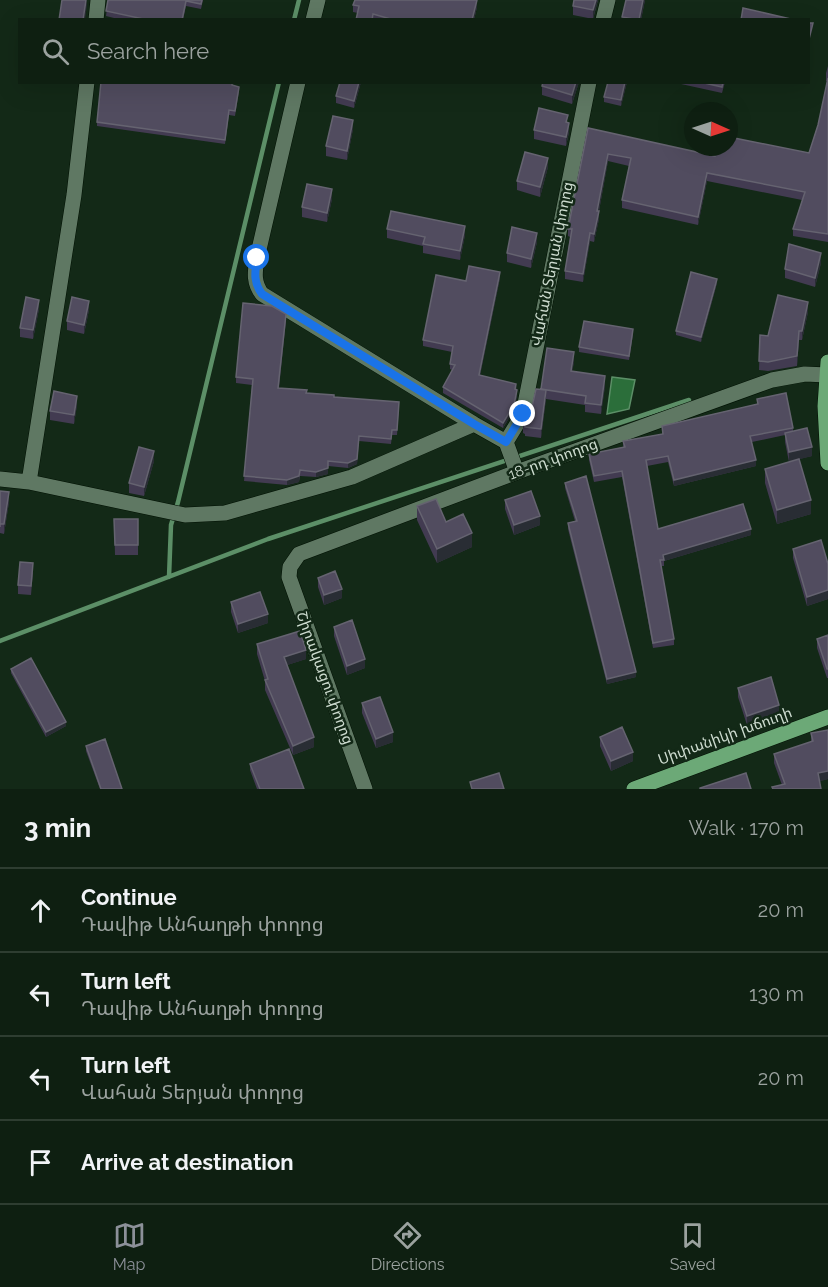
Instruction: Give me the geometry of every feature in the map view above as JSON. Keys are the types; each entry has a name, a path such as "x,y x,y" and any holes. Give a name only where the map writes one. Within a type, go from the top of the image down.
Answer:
{"main road":[{"path":"828,362 825,417 828,463"},
{"name":"Սիփանիկի խճուղի","path":"634,789 828,717"}],"street":[{"path":"96,18 98,0"},
{"path":"314,18 318,0"},
{"path":"604,18 608,0"},
{"path":"29,482 74,195 87,84"},
{"path":"298,84 257,258 256,286 262,294 506,442 517,472"},
{"name":"Վահան Տերյան փողոց","path":"506,442 523,414 589,84"},
{"name":"18-րդ փողոց","path":"290,567 299,554 771,380 805,374 827,375"},
{"path":"0,480 29,482 185,515 225,513 352,477 474,424"},
{"name":"Շիրակացու փողոց","path":"290,567 289,577 365,789"}],"shaded area":[{"path":"612,377 635,380 629,409 607,414"}],"building":[{"path":"62,0 86,0 83,18 59,18"},
{"path":"108,0 202,0 201,4 186,1 182,18 139,18 106,11"},
{"path":"355,0 477,0 472,18 387,18 373,14 372,18 356,18 359,6 353,5"},
{"path":"574,0 596,0 593,10 573,6"},
{"path":"626,0 643,0 639,18 622,17"},
{"path":"743,8 786,18 741,18"},
{"path":"828,78 828,234 793,229 805,192 707,173 698,217 622,200 631,158 608,154 597,211 599,211 594,234 590,233 583,274 565,271 572,229 568,229 588,128 684,149 684,156 738,156 738,139 809,153 818,125"},
{"path":"101,84 232,84 239,87 235,111 229,110 225,140 97,122"},
{"path":"339,84 358,84 354,101 336,96"},
{"path":"542,84 575,84 572,95 542,86"},
{"path":"607,84 625,84 621,100 604,97"},
{"path":"539,108 568,115 566,137 534,130"},
{"path":"333,116 353,120 347,151 326,146"},
{"path":"525,152 548,158 540,187 517,181"},
{"path":"307,184 332,189 327,213 302,207"},
{"path":"391,211 465,226 460,251 423,244 425,237 387,229"},
{"path":"512,227 537,233 531,259 507,253"},
{"path":"789,244 821,253 815,278 785,269"},
{"path":"469,266 500,272 479,375 516,384 514,405 503,423 443,387 455,365 450,364 453,346 423,340 436,275 466,281"},
{"path":"691,272 717,279 701,337 676,331"},
{"path":"778,295 808,302 802,331 799,331 797,356 768,362 759,361 760,335 768,336"},
{"path":"26,297 39,300 33,330 20,328"},
{"path":"72,297 89,301 84,325 67,321"},
{"path":"243,303 272,306 286,314 278,388 307,390 306,393 334,395 334,397 399,402 397,430 392,430 391,439 359,436 357,459 348,463 328,461 328,468 316,472 300,470 299,476 287,480 244,476 253,379 236,377"},
{"path":"584,321 633,329 629,356 579,347"},
{"path":"547,348 574,352 571,371 605,376 601,405 585,403 586,396 541,389"},
{"path":"536,389 546,390 541,429 525,427 523,424 532,407"},
{"path":"54,391 77,396 74,415 50,411"},
{"path":"786,393 793,428 750,436 756,460 674,480 668,456 646,460 658,529 743,504 751,529 663,555 664,560 660,560 674,639 653,643 622,471 594,476 589,454 625,447 623,441 663,434 662,426 758,404 757,399"},
{"path":"807,428 812,447 789,452 785,433"},
{"path":"139,447 154,451 144,487 129,483"},
{"path":"799,459 811,500 777,510 765,469"},
{"path":"586,476 636,672 607,679 568,523 577,521 565,483"},
{"path":"0,491 9,492 4,524 0,524"},
{"path":"531,491 540,516 514,525 505,500"},
{"path":"436,499 446,522 463,514 472,533 437,549 417,506"},
{"path":"114,519 138,519 138,545 115,545"},
{"path":"821,540 828,564 828,590 807,597 793,549"},
{"path":"20,562 33,563 31,586 18,585"},
{"path":"335,571 342,589 324,595 318,578"},
{"path":"260,592 268,614 238,624 231,602"},
{"path":"352,620 365,659 347,666 334,627"},
{"path":"300,631 306,650 284,657 314,737 293,746 265,680 268,679 257,644"},
{"path":"828,635 828,669 827,669 817,639"},
{"path":"31,658 66,722 46,732 11,669"},
{"path":"771,677 779,705 747,716 738,688"},
{"path":"380,697 393,732 376,739 362,703"},
{"path":"622,727 633,752 611,761 600,737"},
{"path":"828,730 828,771 818,773 821,789 773,789 772,787 785,784 774,754 813,741 811,733"},
{"path":"105,739 122,789 101,789 86,746"},
{"path":"289,749 304,789 260,789 250,764"},
{"path":"499,773 504,789 472,789 470,782"},
{"path":"746,773 751,789 700,789 700,788"}],"waterway":[{"path":"294,18 299,0"},
{"path":"169,577 171,525 279,84"},
{"path":"0,641 268,539 689,400"}],"route":[{"path":"257,258 256,286 262,294 474,424 506,442 523,414"}]}
